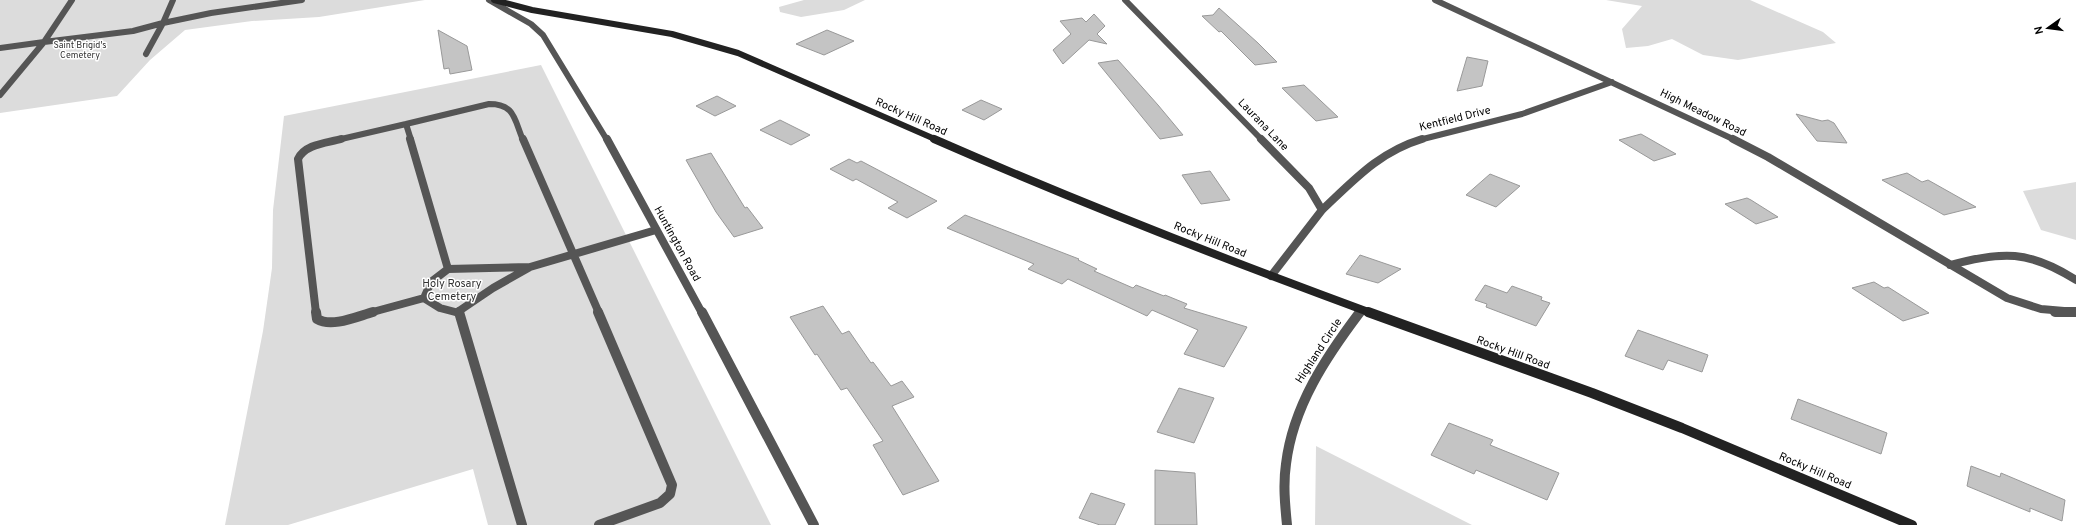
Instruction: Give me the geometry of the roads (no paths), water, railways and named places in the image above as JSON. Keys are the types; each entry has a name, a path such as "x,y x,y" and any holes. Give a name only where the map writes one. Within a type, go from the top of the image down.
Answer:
{"street":[{"path":"0,95 44,42 72,0"},
{"path":"146,54 173,0"},
{"path":"0,48 133,31 162,23 211,13 302,0"},
{"name":"Huntington Road","path":"489,0 526,20 547,41 611,146 694,297 814,525"},
{"name":"Rocky Hill Road","path":"494,0 519,7 672,34 738,53 1030,181 1271,276 1532,371 1682,428 1912,525"},
{"name":"Laurana Lane","path":"1125,0 1309,188 1322,210"},
{"name":"High Meadow Road","path":"1435,0 1706,126 1768,157 2007,298 2028,306 2061,313 2076,312"},
{"name":"Kentfield Drive","path":"1322,210 1368,166 1406,144 1435,135 1522,114 1612,82"},
{"path":"424,298 337,321 322,322 318,319 316,315 298,159 301,152 316,145 489,104 507,105 574,254 672,485 670,494 660,503 599,525"},
{"path":"406,124 448,269"},
{"path":"1271,276 1322,210"},
{"path":"424,298 429,303 442,310 459,311 493,288 530,267 656,230"},
{"path":"1950,265 1987,256 2004,255 2042,263 2076,280"},
{"path":"424,298 431,282 448,269 530,267"},
{"name":"Highland Circle","path":"1287,525 1284,478 1286,457 1296,418 1318,371 1361,310"},
{"path":"459,311 522,525"}],"park label":[{"name":"Saint Brigid's Cemetery","path":"80,50"},
{"name":"Holy Rosary Cemetery","path":"452,290"}]}
